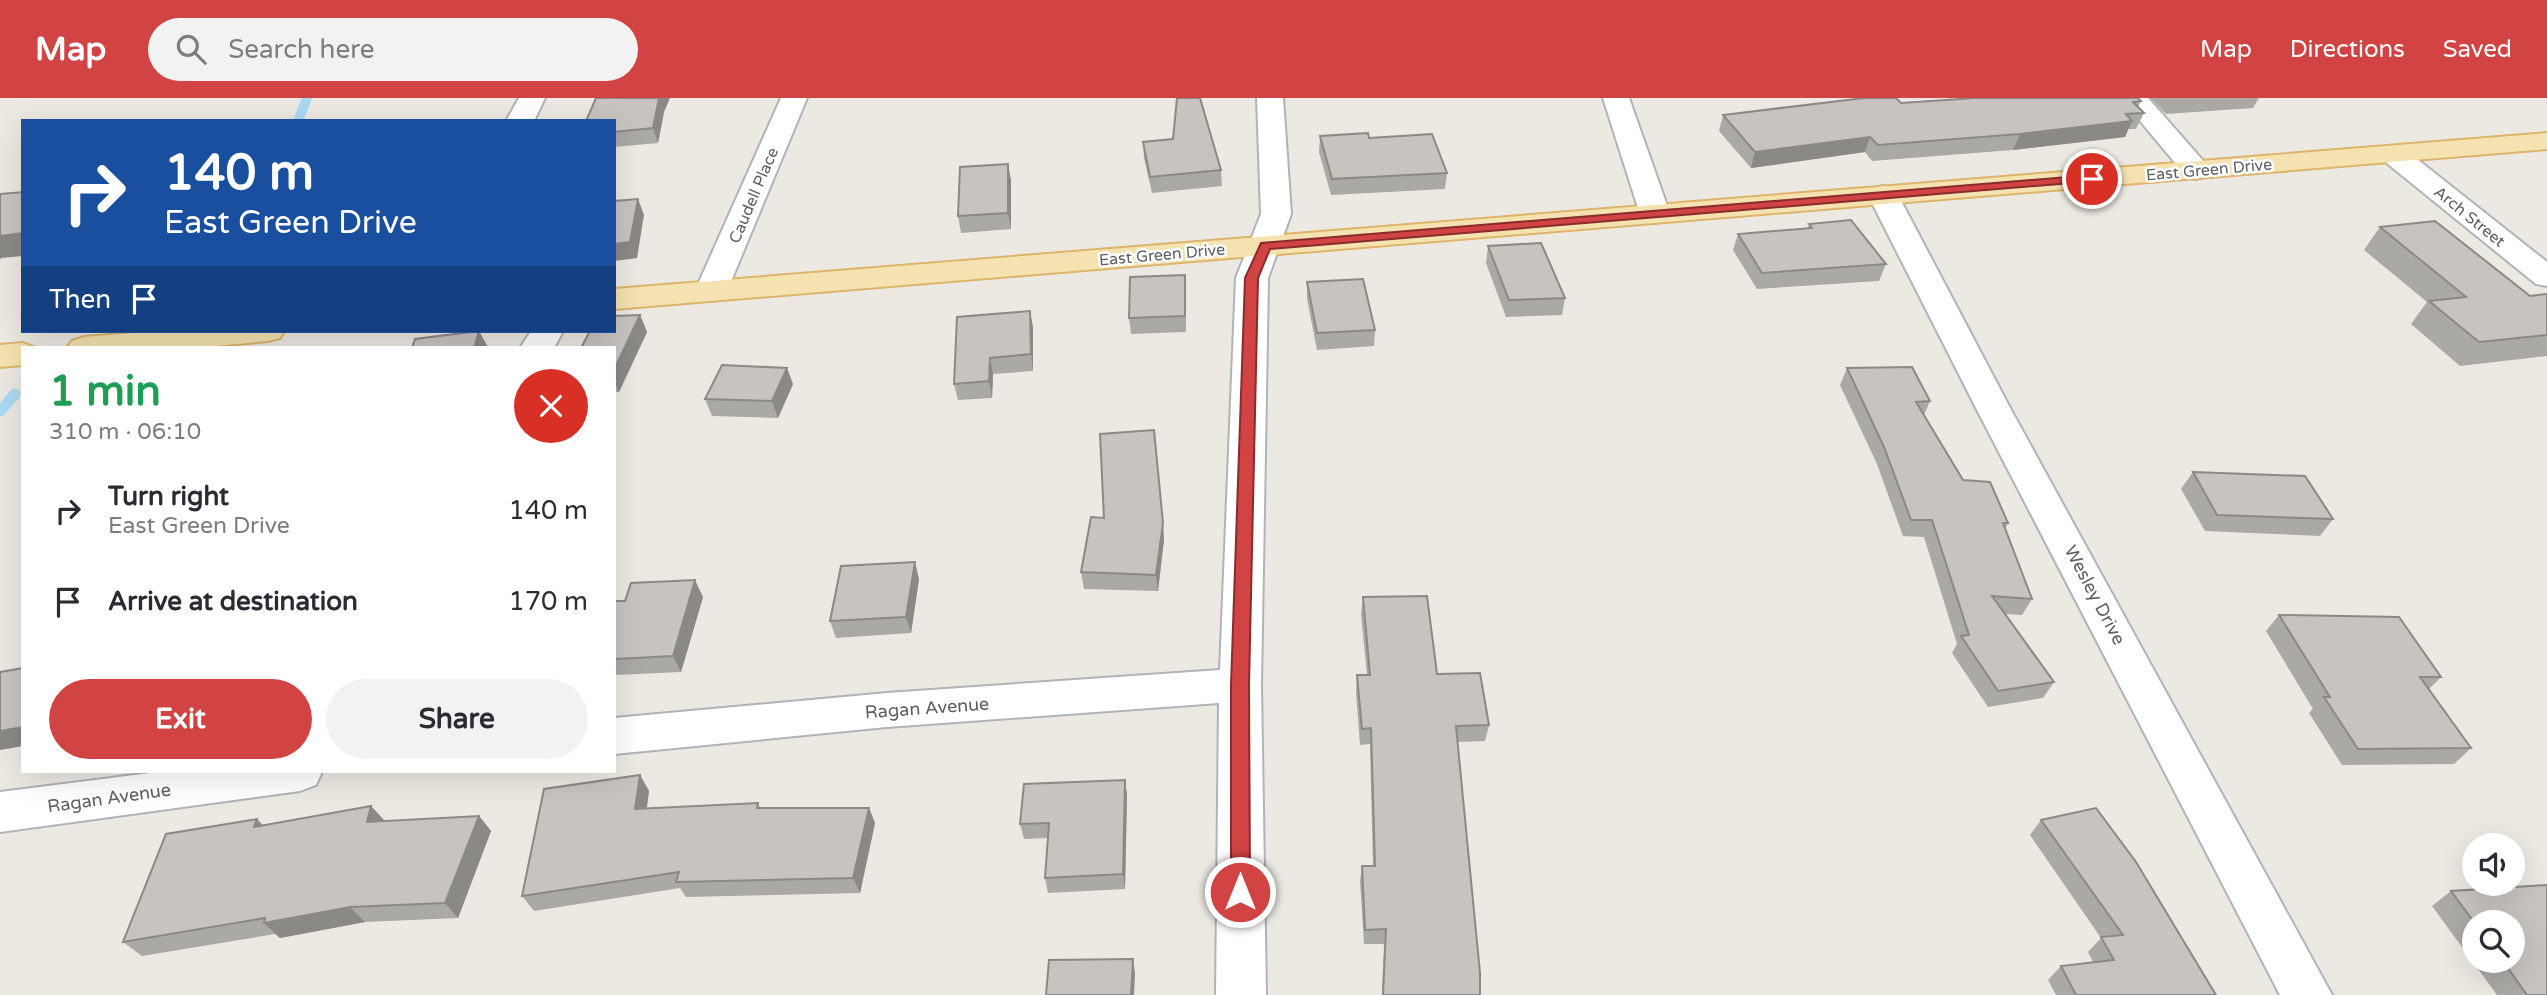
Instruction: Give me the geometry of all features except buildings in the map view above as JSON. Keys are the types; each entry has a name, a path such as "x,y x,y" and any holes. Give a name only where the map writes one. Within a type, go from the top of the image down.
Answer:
{"main road":[{"name":"East Green Drive","path":"616,299 2547,141"},
{"path":"106,346 246,333"},
{"path":"0,356 21,354"}],"street":[{"path":"521,119 532,98"},
{"name":"Caudell Place","path":"712,291 794,98"},
{"path":"1241,995 1240,685 1252,278 1276,214 1270,98"},
{"path":"1616,98 1655,214"},
{"path":"2134,98 2196,170"},
{"name":"Arch Street","path":"2393,154 2547,277"},
{"name":"Wesley Drive","path":"1883,195 2307,995"},
{"name":"Ragan Avenue","path":"616,736 887,710 1240,685"},
{"name":"Ragan Avenue","path":"0,812 292,773"}],"waterway":[{"path":"299,119 307,98"},
{"path":"0,411 15,394"}],"route":[{"path":"1240,892 1240,685 1252,278 1265,246 2092,179"}]}
